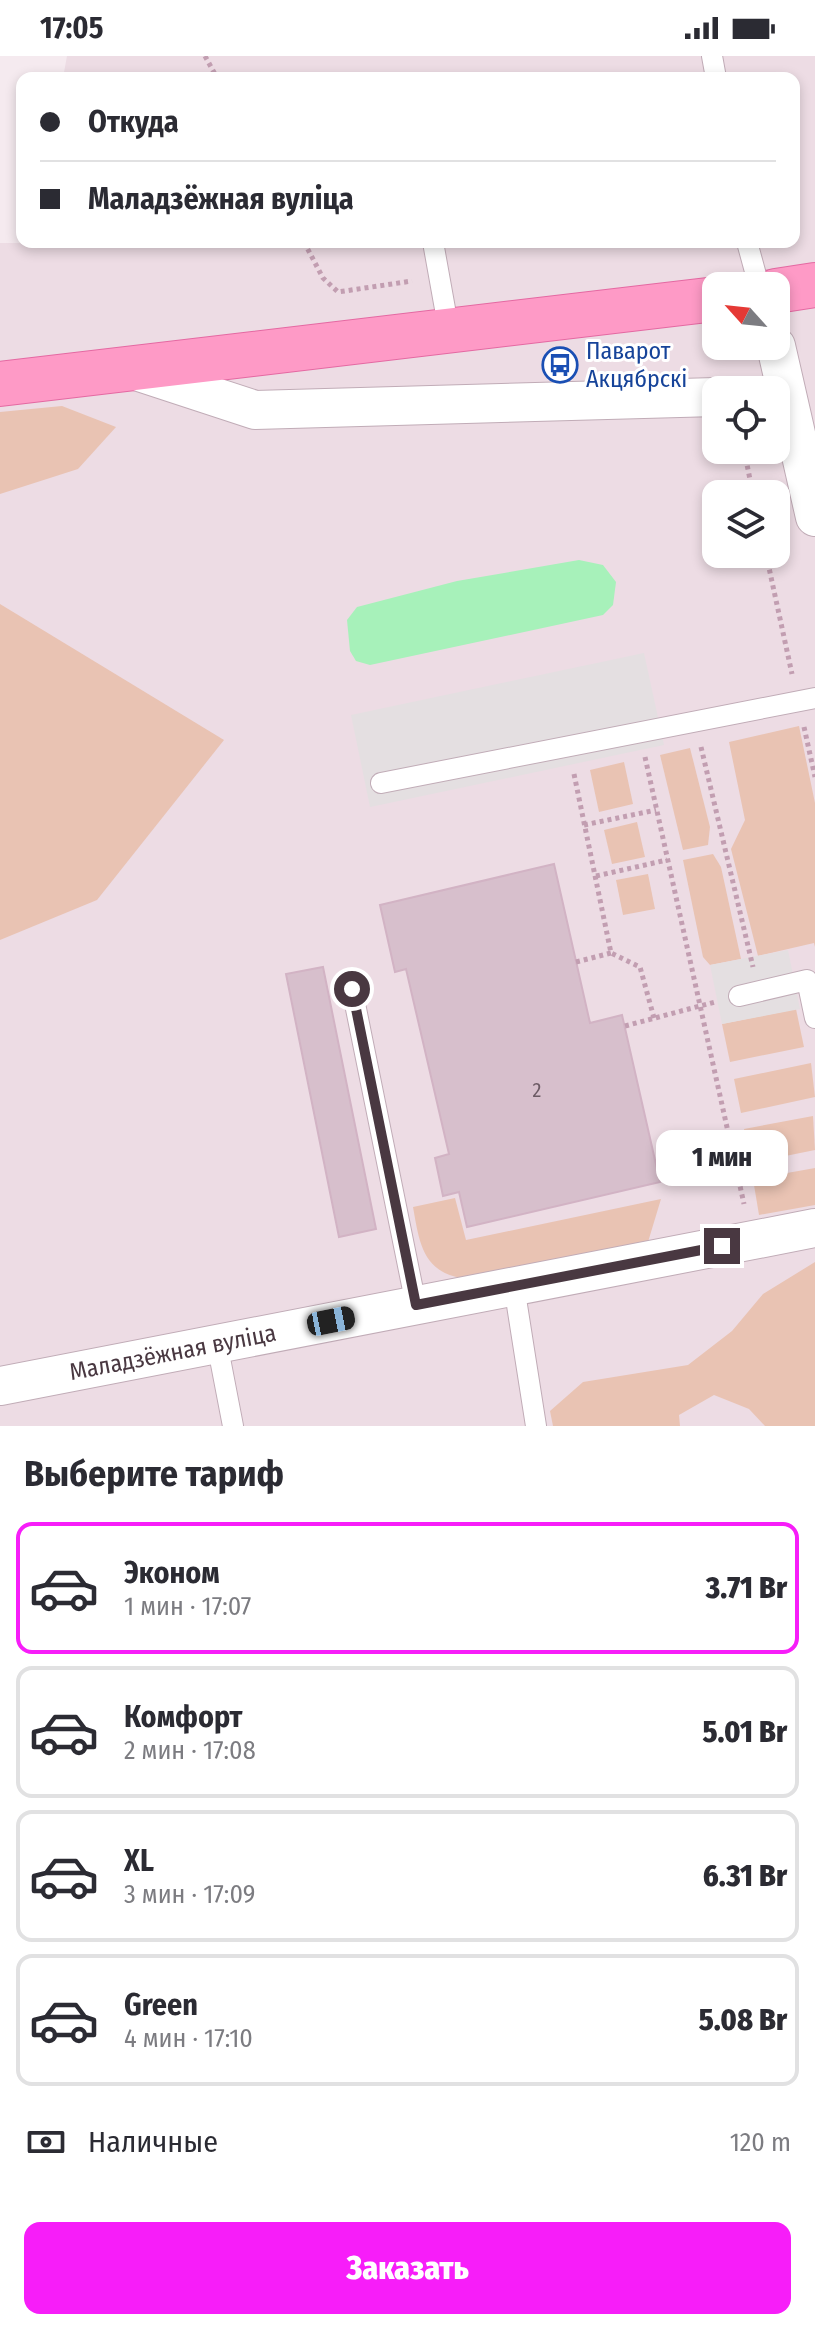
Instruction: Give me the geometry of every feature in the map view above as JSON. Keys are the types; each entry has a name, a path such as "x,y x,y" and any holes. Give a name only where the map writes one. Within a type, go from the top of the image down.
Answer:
{"main road":[{"path":"790,289 815,285"},
{"path":"0,384 702,301"}],"street":[{"path":"781,360 793,394 815,517"},
{"path":"133,370 255,410 702,397"},
{"name":"Маладзёжная вуліца","path":"0,1386 815,1228"}],"lane":[{"path":"434,248 449,331"},
{"path":"749,248 755,272"},
{"path":"381,783 807,700"},
{"path":"749,994 807,980 815,1018"},
{"path":"352,989 416,1305"},
{"path":"514,1286 536,1426"},
{"path":"217,1343 233,1426"}],"path":[{"path":"307,248 323,278 338,292 440,277"},
{"path":"770,568 807,700 815,777"},
{"path":"625,1026 749,994 695,721"},
{"path":"639,731 752,1241"},
{"path":"568,745 611,953"},
{"path":"584,825 656,810"},
{"path":"596,876 667,860"},
{"path":"576,962 611,953 640,967 654,1018"}],"shaded area":[{"path":"67,56 815,56 815,1426 0,1426 0,243 16,243 16,248 800,248 800,72 64,72"},
{"path":"62,406 116,427 78,469 0,494 0,412"},
{"path":"579,560 603,565 616,582 613,605 603,615 370,665 356,661 350,651 347,620 357,607 457,581"},
{"path":"0,604 224,740 97,900 0,940"},
{"path":"644,653 664,745 370,807 351,715"},
{"path":"799,726 815,803 815,947 814,943 758,956 731,849 745,820 729,742"},
{"path":"690,748 710,827 708,845 683,850 660,755"},
{"path":"624,762 633,804 599,812 590,770"},
{"path":"637,822 645,857 612,864 604,830"},
{"path":"713,854 721,867 741,959 710,965 703,957 683,860"},
{"path":"648,874 655,909 623,915 616,880"},
{"path":"788,950 800,1009 722,1024 710,965"},
{"path":"796,1009 804,1047 730,1062 722,1024"},
{"path":"811,1063 815,1097 741,1113 734,1079"},
{"path":"813,1116 815,1150 751,1163 744,1129"},
{"path":"815,1168 815,1205 759,1215 753,1179"},
{"path":"455,1198 466,1240 661,1199 648,1242 462,1278 449,1275 430,1262 421,1242 413,1207"},
{"path":"815,1262 815,1426 765,1426 749,1409 714,1395 679,1415 680,1426 553,1426 550,1411 583,1382 688,1365 732,1331 763,1294"}],"building":[{"path":"554,864 590,1023 622,1015 660,1182 467,1227 459,1192 443,1196 435,1158 449,1154 406,969 395,972 380,905"},
{"path":"323,967 376,1229 339,1237 286,974"}],"place":[{"name":"Паварот Акцябрскі","path":"560,365"}],"route":[{"path":"352,989 416,1305 722,1246"}]}
